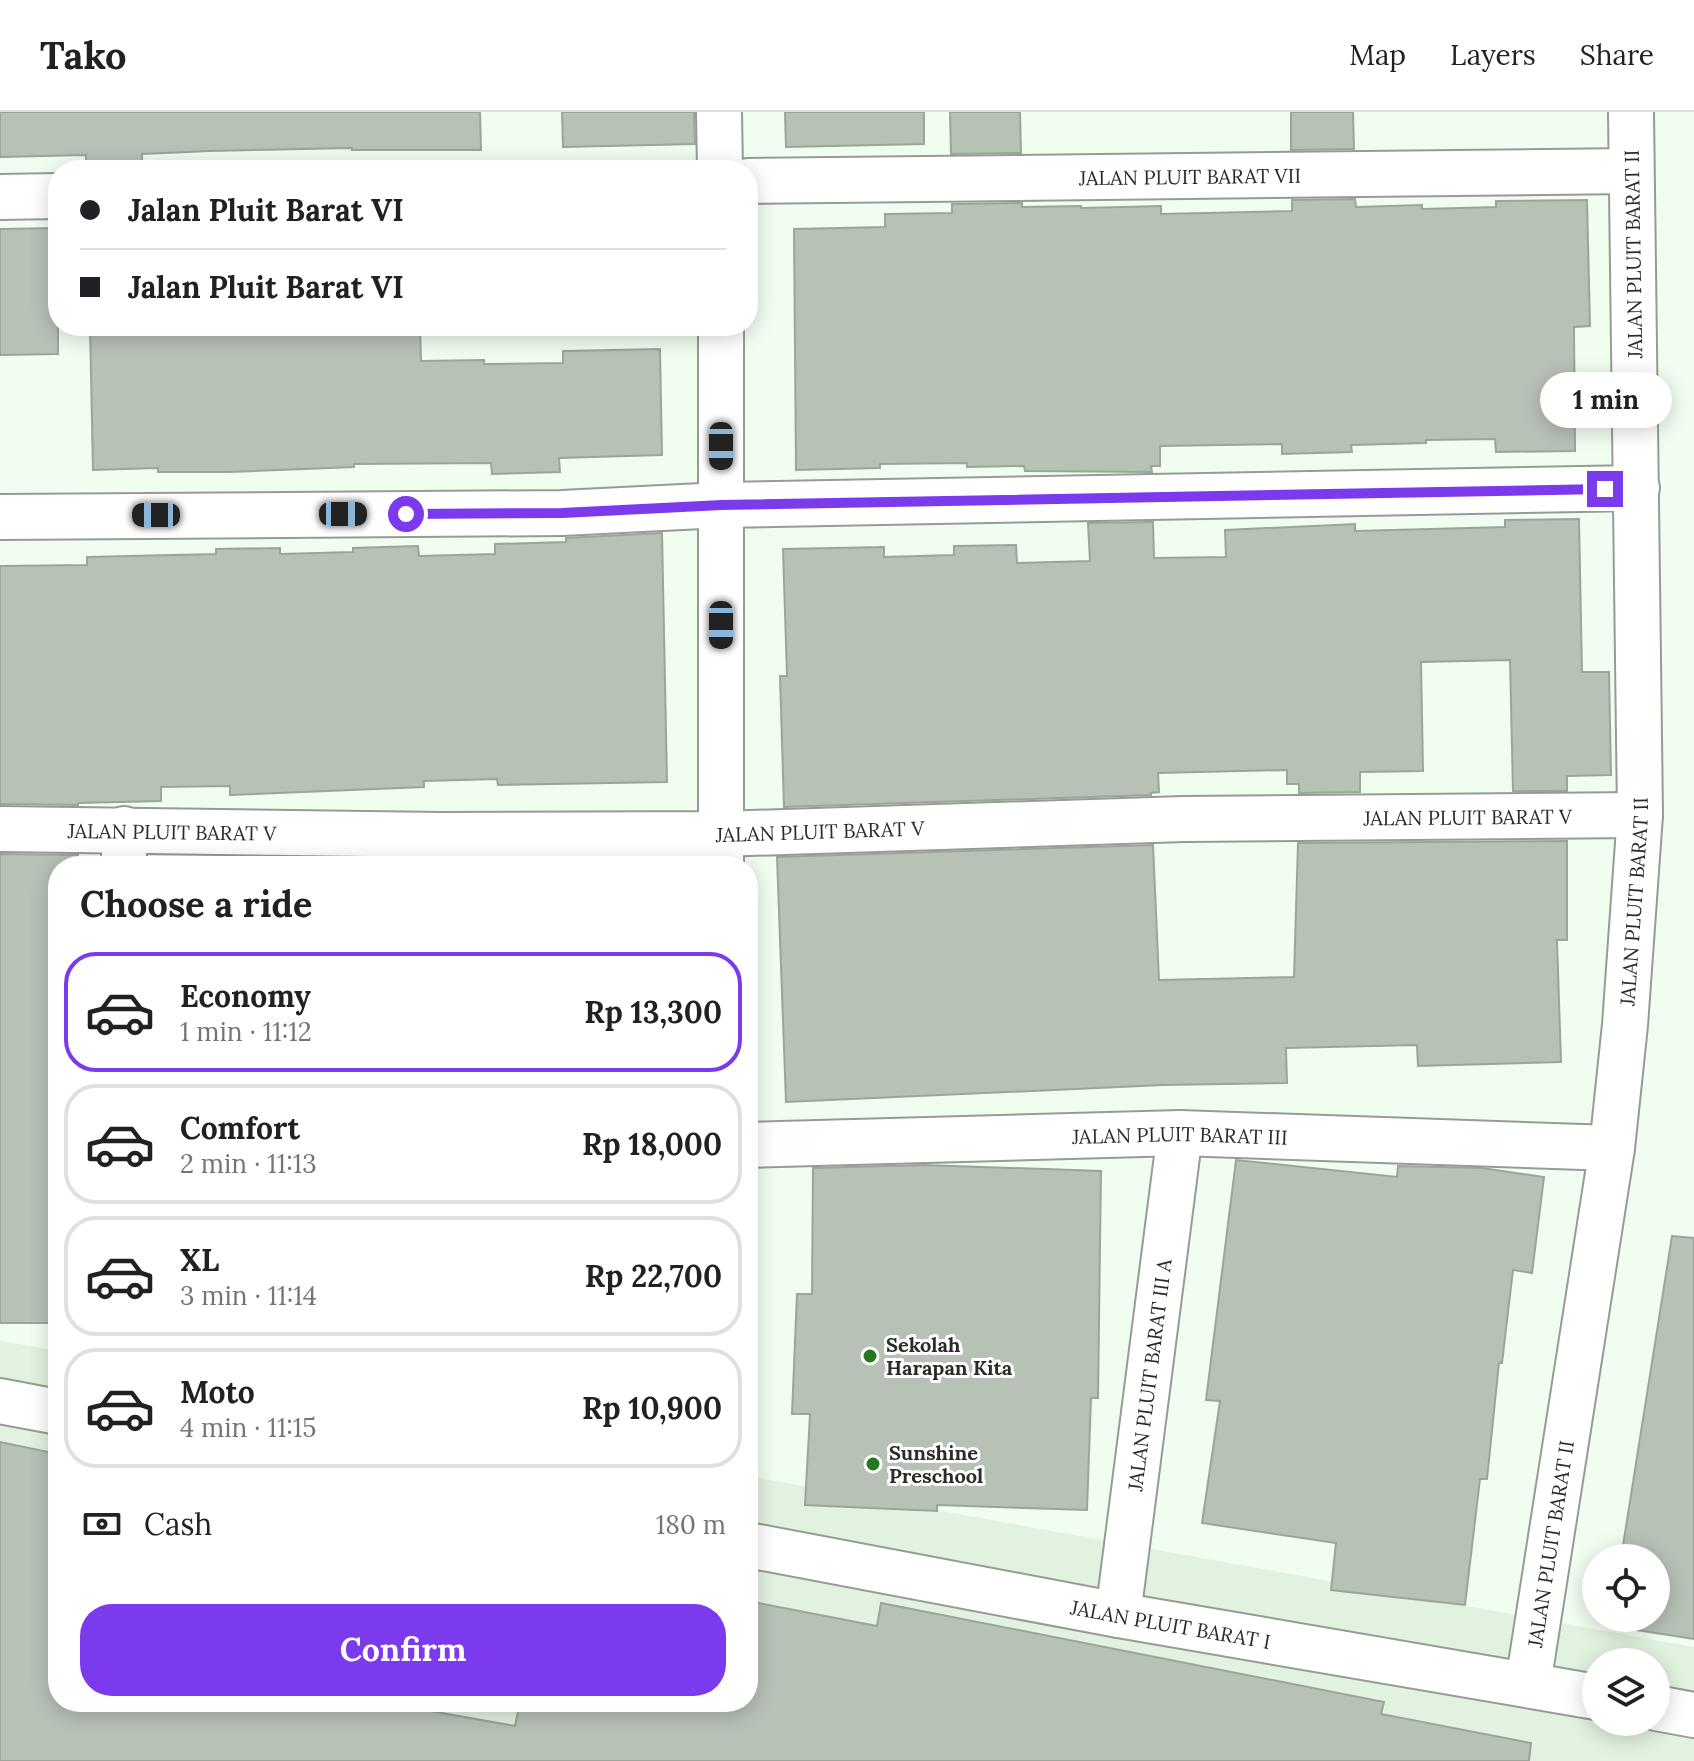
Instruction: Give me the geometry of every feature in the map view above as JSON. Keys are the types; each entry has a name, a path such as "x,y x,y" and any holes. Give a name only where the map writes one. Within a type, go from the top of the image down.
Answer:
{"street":[{"path":"719,112 720,160"},
{"name":"JALAN PLUIT BARAT II","path":"1528,1684 1612,1148 1625,1025 1640,815 1631,112"},
{"name":"JALAN PLUIT BARAT VII","path":"758,181 1631,171"},
{"path":"0,197 48,196"},
{"path":"720,850 721,336"},
{"path":"0,517 562,513 722,505 1637,488"},
{"name":"JALAN PLUIT BARAT V","path":"0,829 124,848 720,850 1184,819 1640,815"},
{"name":"JALAN PLUIT BARAT III","path":"758,1145 1180,1133 1612,1148"},
{"name":"JALAN PLUIT BARAT III A","path":"1118,1615 1180,1133"},
{"path":"0,1401 48,1410"},
{"name":"JALAN PLUIT BARAT I","path":"758,1547 1118,1615 1582,1694"},
{"path":"1670,1711 1694,1715"}],"shaded area":[{"path":"0,1341 48,1349 48,1712 758,1712 758,1478 1582,1627 1582,1632 1611,1632 1694,1647 1694,1761 0,1761"}],"building":[{"path":"0,112 480,112 481,150 352,148 210,151 142,154 142,160 86,160 86,155 0,157"},
{"path":"562,112 694,112 695,144 563,147"},
{"path":"785,112 924,112 924,144 786,147"},
{"path":"950,112 1020,112 1021,153 951,154"},
{"path":"1291,112 1353,112 1354,149 1291,150"},
{"path":"1355,199 1356,207 1422,205 1422,209 1496,207 1496,201 1587,200 1590,326 1574,327 1575,451 1496,452 1495,439 1351,445 1352,452 1282,454 1282,444 1160,446 1160,466 1151,466 1152,472 1025,471 1024,466 967,467 967,463 880,464 880,468 796,470 794,229 885,227 885,214 952,213 952,204 1022,203 1022,207 1081,208 1161,206 1161,214 1292,211 1292,200"},
{"path":"48,228 48,336 58,336 58,354 0,355 0,229"},
{"path":"90,336 420,336 421,361 484,360 484,364 563,363 563,351 660,349 662,455 559,458 560,472 492,474 491,463 354,464 354,467 229,472 158,472 158,468 93,470"},
{"path":"1579,519 1582,672 1609,672 1611,775 1567,776 1567,791 1513,791 1510,660 1421,662 1423,771 1360,772 1360,792 1299,793 1299,784 1287,784 1287,770 1158,773 1159,792 1151,795 784,807 780,676 787,676 783,549 884,547 884,557 954,555 954,546 1016,545 1017,563 1090,561 1088,523 1153,522 1154,558 1226,557 1225,530 1355,524 1355,531 1505,527 1505,520"},
{"path":"662,533 667,782 498,785 497,779 424,781 424,787 230,795 230,786 161,787 161,801 78,805 0,804 0,566 87,565 87,557 216,554 216,549 280,548 280,554 418,546 419,556 495,554 495,544 566,542 566,538"},
{"path":"1567,841 1567,940 1557,940 1561,1062 1418,1066 1417,1045 1286,1048 1287,1083 1163,1085 786,1102 777,857 1153,845 1159,980 1294,977 1298,843"},
{"path":"0,854 78,855 48,856 48,1323 0,1323"},
{"path":"1236,1160 1397,1177 1398,1166 1482,1168 1544,1177 1532,1273 1513,1270 1502,1363 1499,1363 1487,1479 1480,1479 1465,1605 1331,1590 1336,1543 1202,1523 1220,1401 1206,1400"},
{"path":"924,1165 1101,1171 1098,1398 1091,1398 1087,1510 937,1505 937,1511 805,1505 810,1414 792,1414 797,1294 812,1294 813,1168"},
{"path":"1672,1236 1694,1238 1694,1639 1649,1632 1670,1632 1670,1544 1623,1544"},
{"path":"0,1442 48,1452 48,1712 436,1712 515,1726 518,1712 758,1712 758,1603 877,1626 881,1603 1384,1702 1381,1714 1531,1743 1529,1761 0,1761"}],"place":[{"name":"Sekolah Harapan Kita","path":"870,1356"},
{"name":"Sunshine Preschool","path":"873,1464"}],"route":[{"path":"406,514 562,513 722,505 1605,489"}]}
